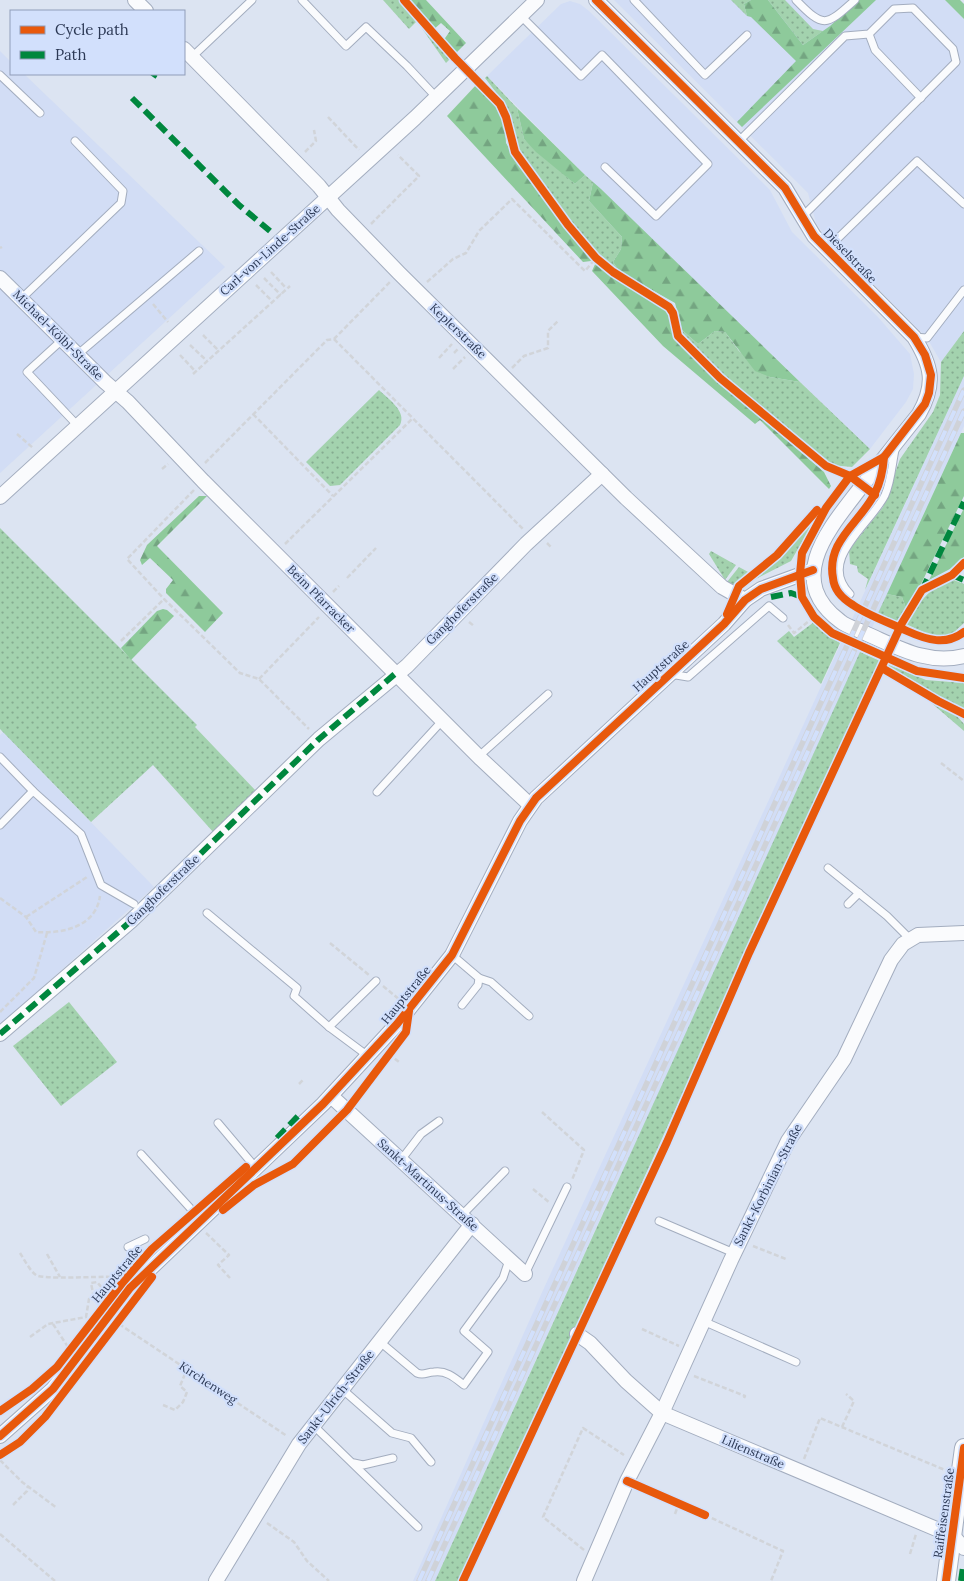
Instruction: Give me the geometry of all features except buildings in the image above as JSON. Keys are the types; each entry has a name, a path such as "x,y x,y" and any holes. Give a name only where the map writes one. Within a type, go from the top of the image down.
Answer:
{"street":[{"path":"135,0 145,10"},
{"name":"Carl-von-Linde-Straße","path":"0,497 437,98 537,0"},
{"name":"Dieselstraße","path":"596,0 785,188 814,236 914,337 925,355 931,375 929,393 919,414 838,517 816,553 813,570 815,589 820,599 840,621 906,652 931,660 950,660 964,656"},
{"name":"Keplerstraße","path":"188,53 399,273 602,474 722,587 745,600"},
{"name":"Michael-Kölbl-Straße","path":"0,278 116,392"},
{"name":"Beim Pfarracker","path":"116,392 478,757 530,805"},
{"name":"Ganghoferstraße","path":"0,1034 131,921 319,739 406,666 532,538 602,474"},
{"name":"Hauptstraße","path":"0,1436 52,1389 130,1288 201,1224 331,1096 397,1024 452,955 530,805 578,757 724,624 745,600 761,589 813,570"},
{"path":"910,940 918,935 964,933"},
{"name":"Sankt-Korbinian-Straße","path":"584,1581 636,1463 662,1413 737,1247 792,1133 844,1060 882,977 903,944 910,940"},
{"name":"Sankt-Martinus-Straße","path":"331,1096 525,1274"},
{"name":"Sankt-Ulrich-Straße","path":"216,1581 299,1444 379,1342 467,1219"},
{"name":"Lilienstraße","path":"576,1334 590,1343 626,1381 662,1413 960,1539"},
{"name":"Raiffeisenstraße","path":"946,1581 960,1539 964,1448"}],"lane":[{"path":"188,53 252,0"},
{"path":"302,0 346,46 366,27 437,98"},
{"path":"634,0 705,75 747,35"},
{"path":"796,0 817,20 825,22 836,18 855,0"},
{"path":"738,142 845,36 869,34 894,9 913,8 953,49 956,62 802,217"},
{"path":"522,16 581,76 602,55 708,164 656,216 606,167"},
{"path":"869,34 875,50 922,98"},
{"path":"0,75 40,113"},
{"path":"21,299 121,203 123,191 75,141"},
{"path":"827,249 917,161 964,204"},
{"path":"77,355 198,251"},
{"path":"914,337 927,338 964,290"},
{"path":"62,340 27,372 78,426"},
{"path":"850,594 844,588 840,578 844,551 885,496 896,442"},
{"path":"670,674 688,677 769,606 783,618"},
{"path":"478,757 548,694"},
{"path":"377,792 442,720"},
{"path":"0,757 33,791 81,834 101,885 134,904"},
{"path":"0,824 33,791"},
{"path":"828,868 887,916 910,940"},
{"path":"848,904 859,893"},
{"path":"207,913 297,988 294,996 329,1027 368,1056"},
{"path":"452,955 479,978 491,982 529,1016"},
{"path":"462,1005 478,985 479,978"},
{"path":"329,1027 376,981"},
{"path":"401,1160 422,1134 439,1121"},
{"path":"218,1123 256,1168"},
{"path":"141,1154 201,1224"},
{"path":"467,1219 505,1171"},
{"path":"525,1274 567,1187"},
{"path":"658,1221 737,1247"},
{"path":"128,1247 145,1239"},
{"path":"379,1342 417,1373 422,1375 433,1372 447,1373 464,1385 488,1352 464,1331 503,1278 509,1260"},
{"path":"703,1321 796,1362"},
{"path":"342,1389 392,1433 411,1438 431,1462"},
{"path":"313,1425 418,1527"},
{"path":"351,1462 363,1465 393,1458"}],"path":[{"path":"328,117 359,150"},
{"path":"302,155 316,141 314,130"},
{"path":"372,224 419,176 398,155"},
{"path":"417,291 453,259 466,253 479,231 512,199 585,271 596,258"},
{"path":"271,272 286,288"},
{"path":"319,739 259,678 240,673 164,599 127,559 253,414 327,340 334,339 399,273"},
{"path":"264,278 281,295"},
{"path":"256,285 270,300"},
{"path":"180,356 195,373 290,286"},
{"path":"152,303 168,322"},
{"path":"505,377 524,356 548,348 548,331 558,321"},
{"path":"203,334 219,351"},
{"path":"334,339 532,538"},
{"path":"190,345 208,362"},
{"path":"439,358 450,347"},
{"path":"454,369 462,360"},
{"path":"253,414 333,496"},
{"path":"275,553 413,418"},
{"path":"17,434 33,448"},
{"path":"347,578 376,548"},
{"path":"121,641 164,599"},
{"path":"259,678 328,607"},
{"path":"794,633 814,617"},
{"path":"957,712 964,720"},
{"path":"941,764 964,781"},
{"path":"26,917 96,871"},
{"path":"0,898 26,917 36,932 47,933 81,925 98,909 101,885"},
{"path":"0,1012 34,978 47,933"},
{"path":"330,943 401,1001"},
{"path":"393,1057 399,1062"},
{"path":"299,1084 303,1080"},
{"path":"542,1112 584,1150 567,1187"},
{"path":"533,1189 556,1208"},
{"path":"201,1224 219,1248 229,1255 218,1265 230,1278"},
{"path":"737,1247 786,1259"},
{"path":"20,1253 36,1275 48,1279 112,1277"},
{"path":"47,1254 60,1278"},
{"path":"97,1282 103,1289 96,1300 92,1283 97,1282"},
{"path":"30,1337 48,1324 86,1317 89,1299 96,1300"},
{"path":"53,1324 67,1346"},
{"path":"642,1329 690,1351"},
{"path":"163,1405 175,1410 183,1402 186,1392 180,1386 187,1369"},
{"path":"681,1371 746,1396 744,1398"},
{"path":"842,1427 854,1402 846,1394"},
{"path":"798,1471 820,1418 842,1427 847,1432 949,1471"},
{"path":"594,1558 543,1517 583,1428 636,1463"},
{"path":"572,1453 575,1456"},
{"path":"0,1460 28,1486 57,1508"},
{"path":"13,1505 27,1491 28,1486"},
{"path":"554,1493 558,1496"},
{"path":"675,1514 675,1502 688,1507"},
{"path":"696,1511 783,1551 771,1581"},
{"path":"256,1515 294,1542 307,1562 329,1581"},
{"path":"910,1554 919,1522"},
{"path":"0,1534 55,1581"}],"shaded area":[{"path":"614,0 945,0 964,19 964,331 941,362 927,338 823,233 816,223 808,193"},
{"path":"570,1 580,4 589,11 770,190 792,232 878,317 910,354 914,374 913,389 906,402 870,449 585,175 487,76 561,4"},
{"path":"0,51 10,61 10,75 25,75 225,267 0,473"},
{"path":"964,376 964,426 684,1041 613,1191 435,1581 413,1581 544,1288"},
{"path":"3,732 154,887 0,1025 0,735"}],"green space":[{"path":"383,0 399,0 416,22 409,29"},
{"path":"407,0 426,0 466,43 456,53 443,41 450,31 441,23 433,30"},
{"path":"731,0 751,0 744,4 747,16"},
{"path":"751,0 768,0 803,45 830,26 859,0 876,0 742,127 737,122 796,61 751,17 747,16 744,4"},
{"path":"768,0 785,0 813,29 823,31 803,45"},
{"path":"945,0 960,0 964,4 964,19"},
{"path":"421,27 450,59 446,63"},
{"path":"487,76 517,108 524,139 575,184 585,175 593,182 589,201 622,237 621,249 613,262 620,272 593,249 551,198 519,153 504,103 485,78"},
{"path":"477,84 494,103 500,113 505,126 506,143 515,157 591,261 583,262 447,116"},
{"path":"517,108 585,175 575,184 536,152 524,139"},
{"path":"593,182 800,382 770,377 755,371 725,332 715,331 698,344 682,330 675,303 620,272 613,262 621,249 622,237 589,201"},
{"path":"596,262 668,312 673,336 715,379 824,472 831,486 829,489 760,420 755,424 663,346 592,271"},
{"path":"682,330 698,344 715,331 725,332 739,351 770,377 800,382 870,449 852,467 831,465 719,372 684,337"},
{"path":"964,331 964,376 865,590 868,579 858,572 857,566 850,564 849,550 883,507 900,459 933,412 940,395 941,362"},
{"path":"379,390 399,410 401,415 400,425 340,485 330,486 306,462"},
{"path":"961,433 964,433 964,496 921,584 906,608 902,597 887,594"},
{"path":"199,496 207,496 157,546 223,613 205,632 166,593 166,589 173,580 150,558 142,565 140,560 147,545"},
{"path":"964,508 964,557 950,569 929,580"},
{"path":"815,519 791,561 742,586 782,557"},
{"path":"0,528 197,725 195,727 258,793 214,833 153,765 91,822 0,729"},
{"path":"711,551 736,565 725,580 709,554"},
{"path":"739,567 750,573 735,586 727,582"},
{"path":"951,579 964,584 964,623 947,637 934,637 906,624 924,597 936,587"},
{"path":"887,594 902,597 906,608 897,621 878,613"},
{"path":"163,609 174,616 131,660 121,648 157,611"},
{"path":"814,622 821,631 840,643 821,684 777,641 789,631 794,637"},
{"path":"860,652 880,661 460,1581 435,1581"},
{"path":"889,665 926,680 964,683 964,709 939,697 888,667"},
{"path":"928,700 957,716 964,724 964,731"},
{"path":"69,1002 117,1062 61,1106 13,1046"}],"railway":[{"path":"419,1581 964,390"},
{"path":"428,1581 964,411"}],"marked path":[{"path":"132,98 239,205 270,231"},
{"path":"922,590 964,502"},
{"path":"952,575 964,580"},
{"path":"771,597 791,593 802,597 804,600"},
{"path":"0,1034 131,921 319,739 396,673"},
{"path":"277,1138 300,1114"},
{"path":"961,1581 963,1567"}],"cycle path":[{"path":"404,0 455,58 500,104 506,117 515,152 568,225 596,258 613,272 669,307 673,313 678,336 720,378 826,466 850,476 875,495"},
{"path":"596,0 785,188 814,236 914,337 925,355 931,375 929,393 925,404 884,457 850,476 826,508 802,553 800,574 802,597 814,617 832,633 917,671 964,678"},
{"path":"884,457 879,484 875,493 869,504 839,543 834,553 832,565 835,586 849,603 859,609 922,637 943,640 950,639 964,632"},
{"path":"727,614 739,586 777,555 817,510"},
{"path":"463,1581 667,1142 749,953 902,623 922,590 952,575 964,563"},
{"path":"0,1436 53,1389 130,1288 323,1104 397,1024 452,955 520,821 536,798 724,624 745,600 761,589 813,570"},
{"path":"882,668 964,714"},
{"path":"223,1210 254,1185 293,1164 347,1110 406,1032 409,1011"},
{"path":"0,1411 32,1389 57,1367 123,1282 152,1249 246,1167"},
{"path":"0,1455 20,1442 45,1417 152,1277"},
{"path":"946,1581 964,1448"},
{"path":"627,1481 705,1515"}]}
